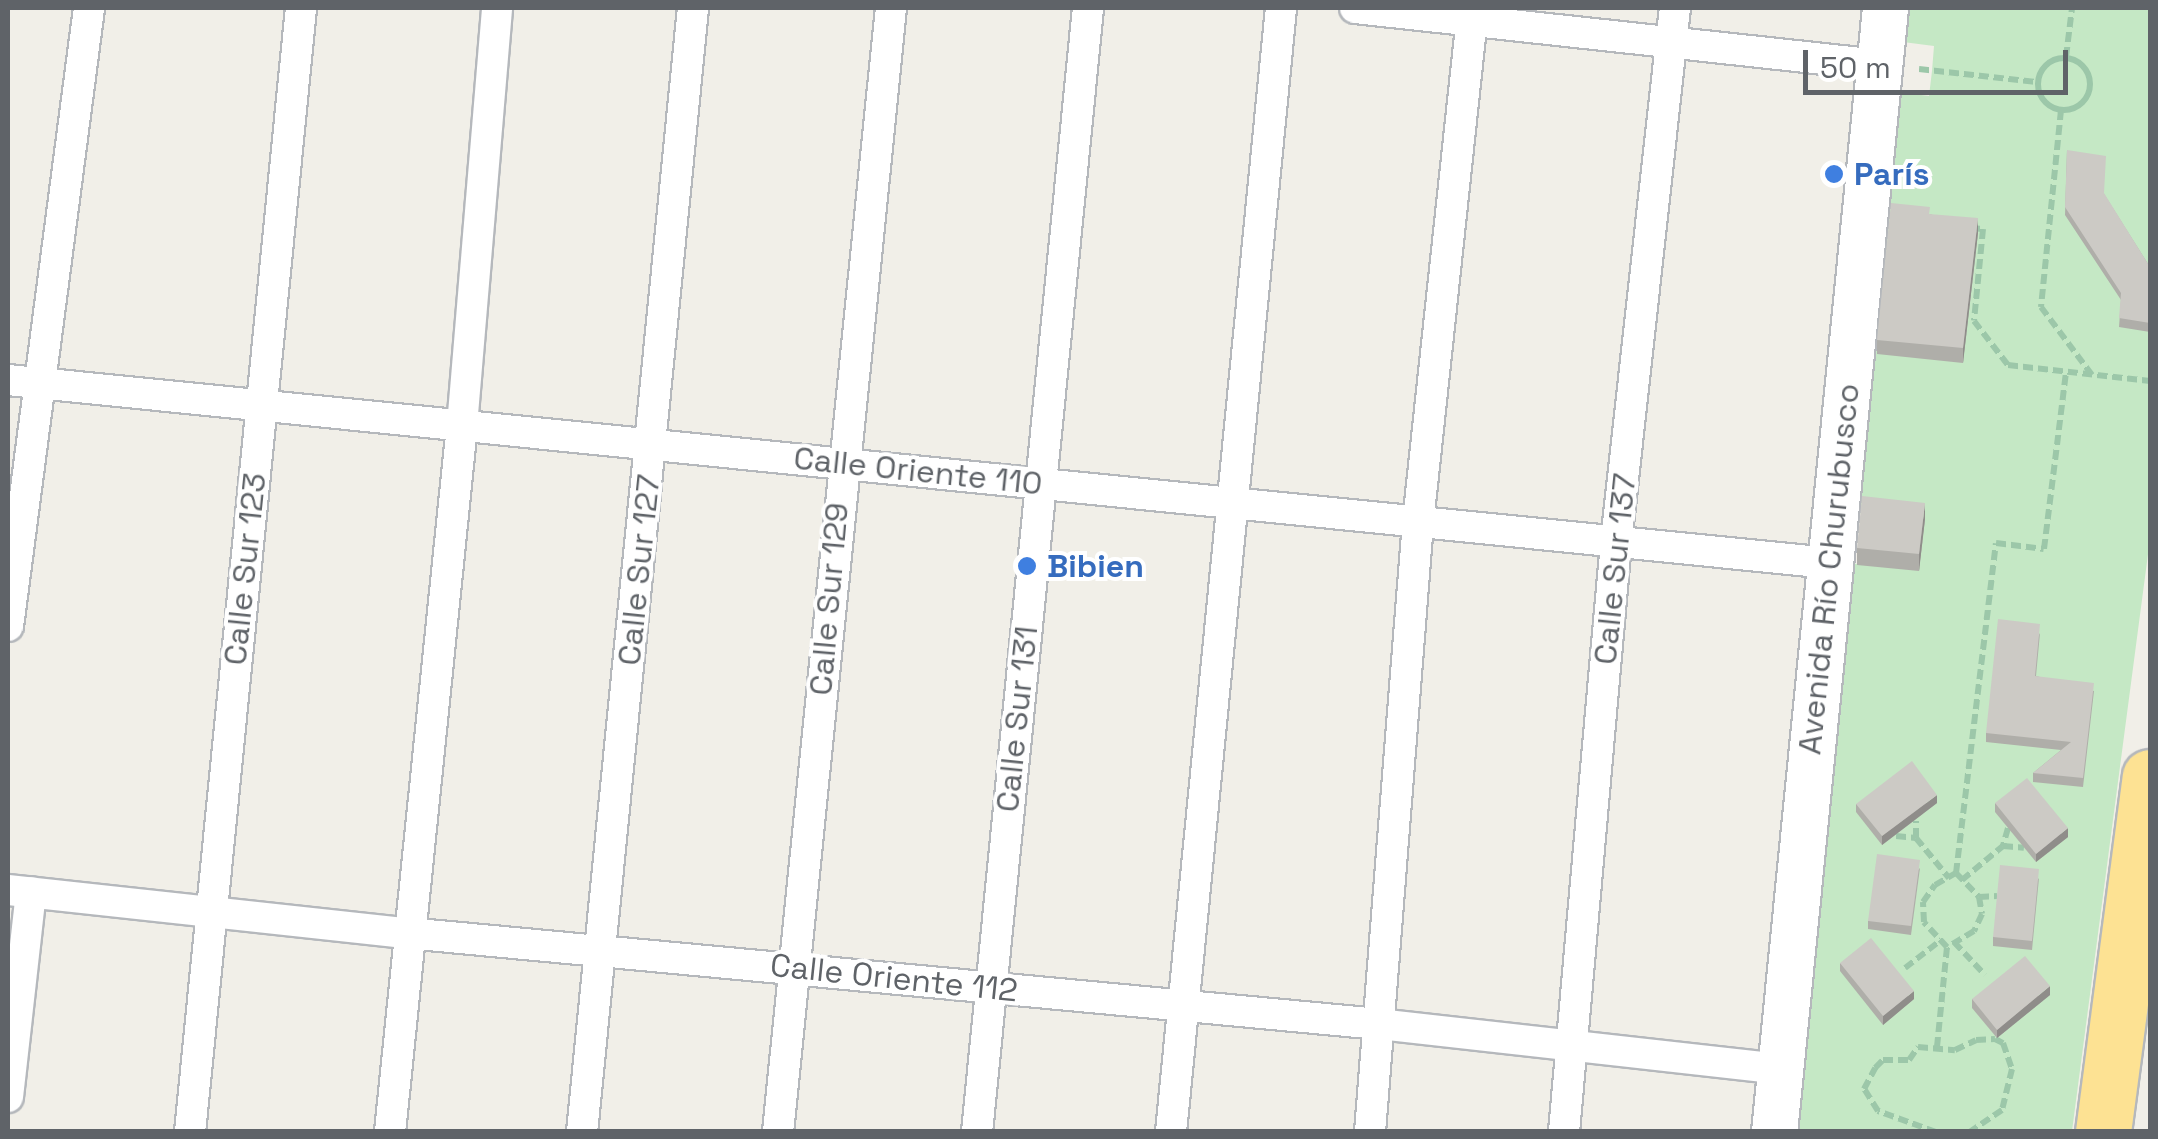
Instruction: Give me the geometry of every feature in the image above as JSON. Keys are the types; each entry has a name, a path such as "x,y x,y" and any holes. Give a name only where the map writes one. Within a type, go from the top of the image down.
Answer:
{"highway":[{"path":"2103,1132 2150,777"}],"main road":[{"name":"Avenida Río Churubusco","path":"1774,1132 1884,8"}],"street":[{"path":"8,626 89,8"},
{"name":"Calle Sur 123","path":"190,1132 301,8"},
{"path":"390,1132 462,426 497,8"},
{"name":"Calle Sur 127","path":"582,1132 653,445 693,8"},
{"name":"Calle Sur 129","path":"778,1132 890,8"},
{"name":"Calle Sur 131","path":"977,1132 988,988 1088,8"},
{"path":"1170,1132 1281,8"},
{"path":"1355,8 1472,13 1672,44 1879,65"},
{"name":"Calle Sur 137","path":"1564,1132 1616,542 1675,8"},
{"path":"1370,1132 1418,522 1472,13"},
{"name":"Calle Oriente 110","path":"8,380 1830,564"},
{"path":"8,1098 20,891"},
{"name":"Calle Oriente 112","path":"20,891 211,914 1379,1024 1780,1068"}],"path":[{"path":"2066,57 2072,8"},
{"path":"2066,57 2082,64 2090,87 2082,103 2061,110 2042,99 2037,82 2044,66 2066,57"},
{"path":"1932,70 2037,82"},
{"path":"2061,110 2041,307 2092,375"},
{"path":"1952,226 1983,229 1974,321 2008,365 2150,382"},
{"path":"1958,319 1974,321"},
{"path":"1924,922 1923,902 1928,892 1953,875 1996,544 2044,549 2066,372"},
{"path":"1916,821 1916,838"},
{"path":"1962,880 2004,846 2008,828"},
{"path":"1896,836 1916,838 1962,880 1979,898 1980,923"},
{"path":"2004,846 2024,848"},
{"path":"1911,888 1928,892"},
{"path":"1979,898 1998,896"},
{"path":"1907,921 1924,922 1985,976 1996,979"},
{"path":"1895,968 1905,968 1980,923 1994,926"},
{"path":"1937,1047 1947,943"},
{"path":"1900,986 1905,968"},
{"path":"1985,976 1987,986"},
{"path":"1936,1132 1878,1112 1864,1089 1883,1060 1909,1060 1918,1047 1955,1050 1976,1040 1995,1039 2003,1044 2012,1068 2002,1110 1998,1117 1969,1132"}],"green space":[{"path":"1907,8 2150,8 2150,539 2072,1131 1797,1132 1852,563 1857,564 1862,514 1857,512 1898,92 1929,96 1932,71 1934,46 1903,42"}],"building":[{"path":"2067,150 2106,156 2104,193 2150,267 2150,323 2119,318 2121,293 2065,207"},
{"path":"1891,203 1930,207 1929,214 1978,218 1963,348 1877,340"},
{"path":"1862,496 1925,503 1919,554 1857,548"},
{"path":"1998,619 2040,624 2035,676 2094,683 2083,778 2033,773 2071,742 1986,733"},
{"path":"1912,761 1937,795 1882,836 1856,804"},
{"path":"2027,778 2068,828 2036,854 1995,803"},
{"path":"1877,854 1920,860 1911,926 1868,921"},
{"path":"2000,865 2039,869 2032,941 1993,937"},
{"path":"1871,938 1914,991 1883,1016 1840,963"},
{"path":"2025,956 2050,986 1997,1030 1972,999"}],"place":[{"name":"París","path":"1834,174"},
{"name":"Bibien","path":"1027,566"}]}
